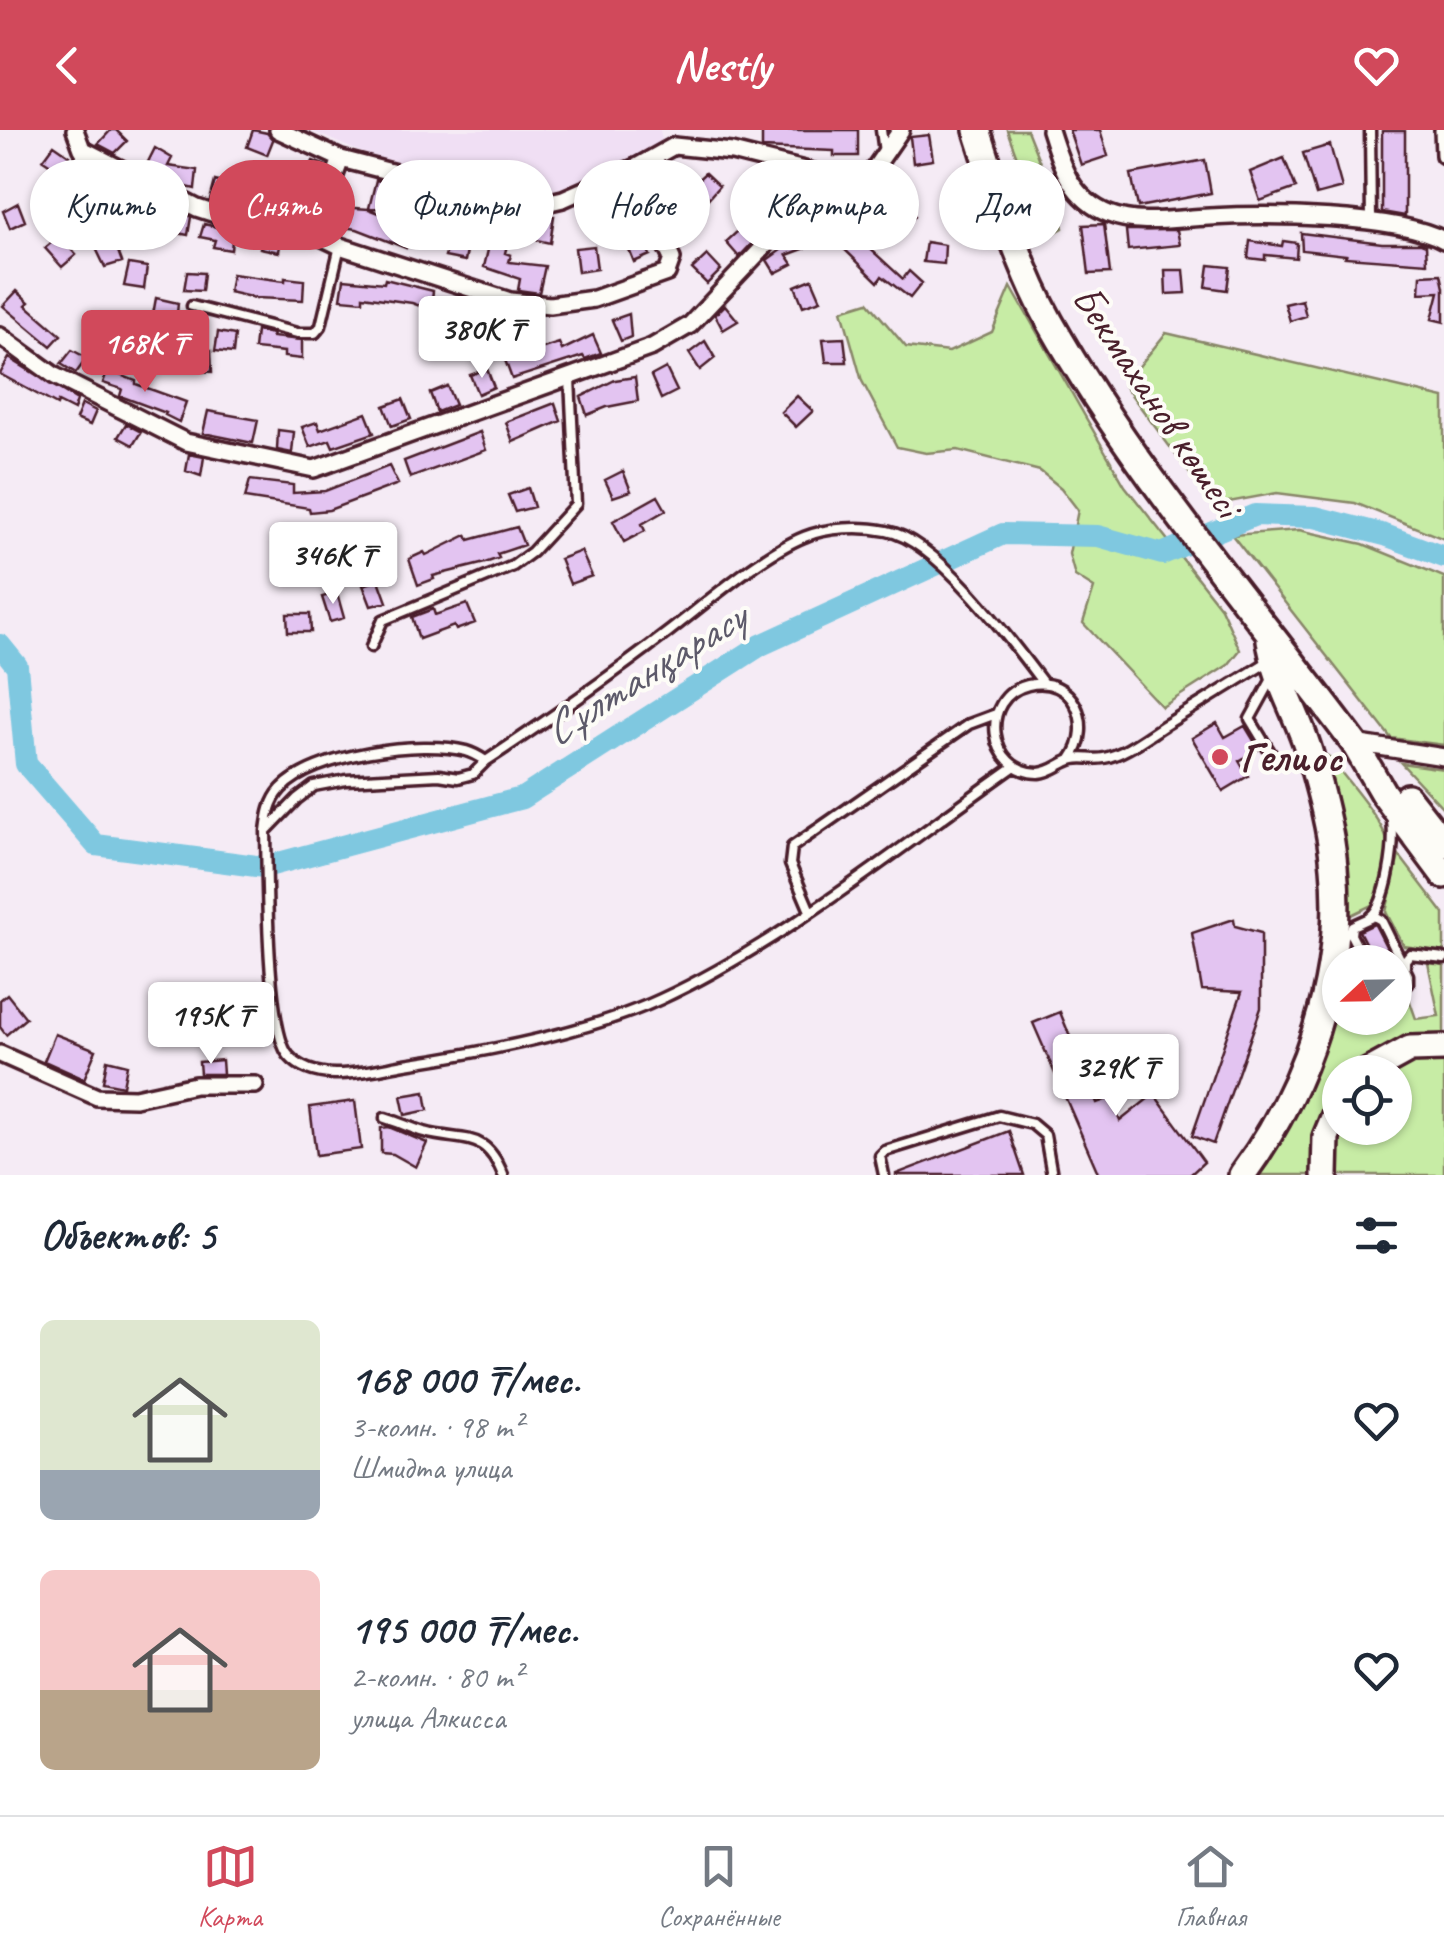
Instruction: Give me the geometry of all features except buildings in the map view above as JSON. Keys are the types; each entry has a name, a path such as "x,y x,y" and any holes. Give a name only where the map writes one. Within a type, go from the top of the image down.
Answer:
{"main road":[{"name":"Бекмаханов көшесі","path":"977,130 1022,261 1048,320 1102,406 1269,630 1280,657"},
{"path":"1280,657 1394,793 1444,844"},
{"path":"1280,657 1314,773 1334,862 1335,945"},
{"path":"1394,793 1444,821"},
{"path":"1394,793 1444,875"},
{"path":"1242,1175 1302,1071 1322,1009"},
{"path":"1399,1055 1410,1049 1444,1048"},
{"path":"1324,1175 1326,1145"}],"street":[{"path":"75,130 82,149 209,212"},
{"path":"278,130 341,159 514,204 537,205 574,195"},
{"path":"881,160 901,130"},
{"path":"1050,130 1064,176 1088,202 1110,214 1138,220 1242,216 1371,222 1428,231 1443,238"},
{"path":"1443,130 1444,155"},
{"path":"646,160 673,138 763,160"},
{"path":"352,250 510,301 550,306 594,298 667,273 672,259 668,250"},
{"path":"0,336 55,376 186,442 314,469 652,347 690,325 761,250"},
{"path":"1354,743 1444,757"},
{"path":"0,1054 97,1097 134,1098 194,1085 256,1085"}],"lane":[{"path":"880,130 884,156"},
{"path":"1370,130 1371,222"},
{"path":"80,160 82,149"},
{"path":"192,306 297,333 316,333 339,250"},
{"path":"371,646 383,620 513,566 532,552 576,504 570,378"},
{"path":"266,832 296,799 314,786 346,780 458,778 473,774 799,538 839,529 888,530 924,548 959,582 1043,683 1062,690 1080,712 1083,732 1071,759"},
{"path":"1043,683 1014,690 996,714 996,743 1015,766 1044,772 1071,759 1106,758 1131,746 1280,657"},
{"path":"1280,657 1250,719 1270,754 1306,761 1314,773"},
{"path":"810,910 790,864 792,848 969,724 990,713 996,714"},
{"path":"486,761 448,748 395,750 324,763 302,772 282,788 270,805 266,832 270,942 280,1033 291,1059 318,1072 346,1073 458,1056 583,1026 673,993 734,962 1015,766"},
{"path":"1351,934 1352,926 1378,910 1394,845 1394,793"},
{"path":"1336,889 1340,912 1356,945"},
{"path":"1370,917 1381,920 1394,945"},
{"path":"1412,954 1444,958"},
{"path":"884,1175 880,1156 884,1152 999,1116 1032,1124 1045,1135 1052,1175"},
{"path":"385,1118 426,1132 476,1139 495,1154 503,1175"}],"shaded area":[{"path":"309,130 660,130 662,141 633,160 574,160 574,184 554,193 554,160 372,157"}],"green space":[{"path":"1007,130 1027,130 1039,160 1018,160"},
{"path":"1011,287 1125,486 1221,608 1240,650 1228,665 1162,707 1083,623 1094,588 1075,576 1069,554 1078,510 1061,488 1040,471 958,450 926,453 897,447 862,381 842,310 868,302 906,347 949,352 992,332"},
{"path":"1166,333 1444,398 1444,539 1355,503 1277,493 1213,505 1124,385"},
{"path":"1299,530 1363,544 1444,577 1444,745 1391,738 1232,535"},
{"path":"1323,754 1362,798 1387,841 1374,904 1349,916 1343,902"},
{"path":"1401,763 1444,769 1444,809"},
{"path":"1399,855 1444,914 1444,952 1403,945 1386,912"},
{"path":"1428,963 1444,965 1444,1040 1390,1055 1322,1055 1322,1145 1316,1175 1256,1175 1322,1017 1322,1035 1412,1035 1412,1008 1416,1019 1439,1016"},
{"path":"1444,1056 1444,1175 1332,1175 1337,1145 1412,1145 1412,1061"}],"waterway":[{"name":"Сұлтанқарасу","path":"0,645 17,666 26,764 96,845 264,867 522,798 761,645 1003,534 1098,536 1162,554 1255,515 1315,517 1385,535 1444,557"}],"place":[{"name":"Гелиос","path":"1220,757"}]}
